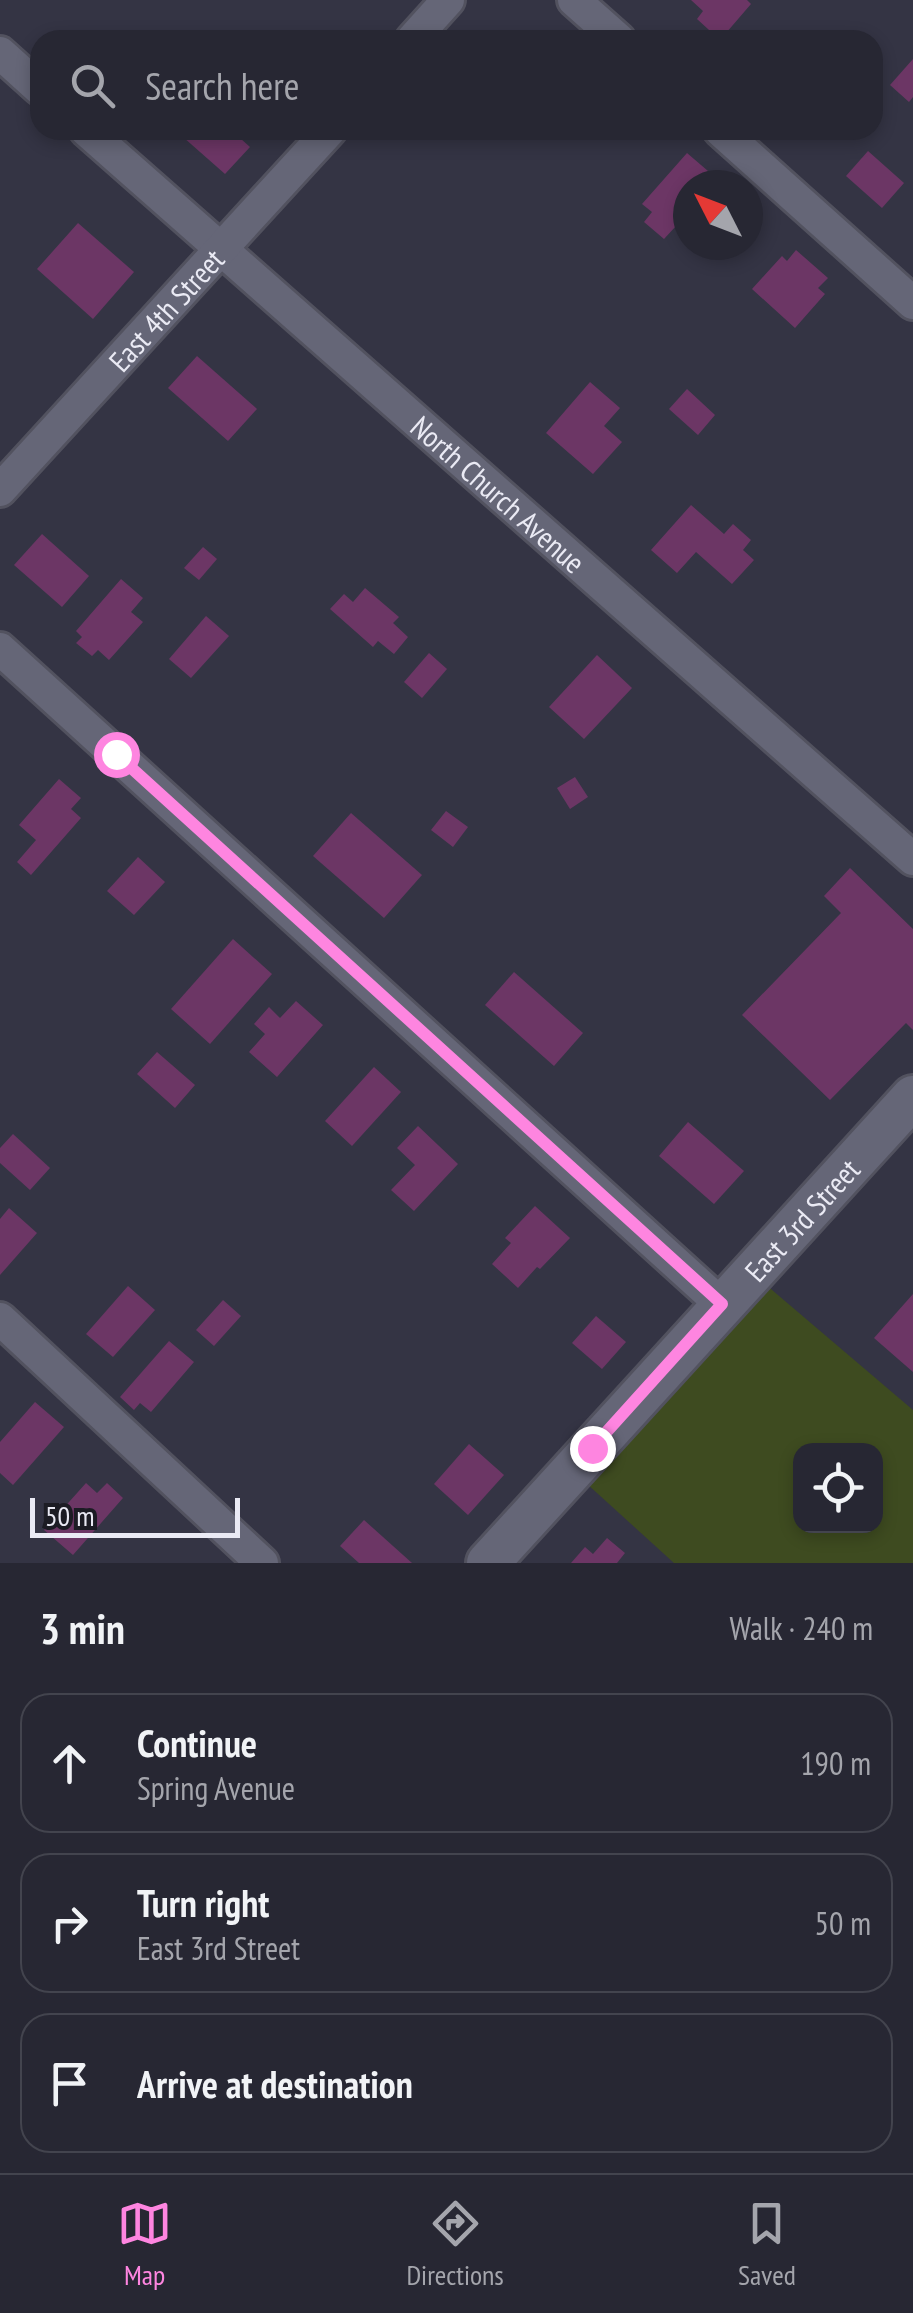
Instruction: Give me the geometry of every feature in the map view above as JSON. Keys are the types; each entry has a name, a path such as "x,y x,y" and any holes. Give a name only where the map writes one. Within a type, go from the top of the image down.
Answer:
{"street":[{"path":"421,30 448,0"},
{"path":"574,0 608,30"},
{"path":"0,53 30,80"},
{"name":"North Church Avenue","path":"97,140 913,859"},
{"name":"East 4th Street","path":"0,490 321,140"},
{"path":"731,140 913,303"},
{"path":"0,649 722,1304"},
{"name":"East 3rd Street","path":"488,1563 913,1096"},
{"path":"0,1319 262,1563"}],"green space":[{"path":"765,1284 913,1410 913,1563 674,1563 586,1483"}],"building":[{"path":"691,0 747,0 751,4 729,30 709,30 697,19 703,11"},
{"path":"913,59 913,97 909,102 890,85"},
{"path":"186,140 242,140 250,147 225,174"},
{"path":"868,151 904,183 882,208 846,176"},
{"path":"687,153 707,170 673,170 673,229 664,239 644,222 652,212 642,204"},
{"path":"78,223 134,272 93,319 37,269"},
{"path":"796,250 828,278 818,288 825,294 795,328 752,289 782,256 787,261"},
{"path":"197,356 257,409 228,441 168,388"},
{"path":"590,382 620,408 604,426 622,442 593,474 546,433"},
{"path":"687,389 715,415 698,435 669,409"},
{"path":"691,505 724,534 733,524 751,540 743,550 754,560 732,584 696,552 677,573 651,550"},
{"path":"42,534 89,576 62,607 14,565"},
{"path":"203,547 217,559 199,580 184,568"},
{"path":"121,579 143,598 131,612 143,622 109,660 98,650 92,656 76,643 82,637 76,631"},
{"path":"365,588 399,617 393,623 408,637 394,654 378,641 373,647 330,609 344,594 353,602"},
{"path":"206,616 229,636 191,678 169,659"},
{"path":"429,653 447,669 422,698 404,682"},
{"path":"597,655 632,688 584,739 549,707"},
{"path":"575,777 588,797 570,809 557,788"},
{"path":"59,779 81,798 71,809 81,818 31,875 17,862 36,840 19,825"},
{"path":"446,811 468,827 453,847 431,830"},
{"path":"351,813 422,875 384,918 313,856"},
{"path":"138,857 165,882 134,915 107,891"},
{"path":"850,868 913,929 913,1030 906,1023 830,1100 742,1015 841,913 824,896"},
{"path":"233,939 272,974 210,1044 171,1009"},
{"path":"514,972 583,1033 554,1066 485,1005"},
{"path":"296,1001 323,1025 277,1077 249,1052 265,1034 254,1024 269,1007 280,1018"},
{"path":"157,1052 195,1085 175,1108 137,1074"},
{"path":"374,1067 401,1092 352,1146 325,1121"},
{"path":"688,1122 744,1171 714,1204 659,1156"},
{"path":"418,1126 458,1164 414,1211 391,1190 415,1165 397,1148"},
{"path":"13,1134 50,1168 30,1190 0,1163 0,1148"},
{"path":"535,1206 570,1238 518,1288 492,1264 511,1243 505,1238"},
{"path":"9,1208 37,1233 0,1275 0,1219"},
{"path":"128,1286 155,1310 113,1357 86,1334"},
{"path":"913,1294 913,1372 874,1338"},
{"path":"223,1300 241,1316 214,1346 196,1330"},
{"path":"596,1316 626,1342 602,1369 572,1343"},
{"path":"169,1341 194,1362 151,1412 140,1403 134,1410 120,1397"},
{"path":"35,1402 64,1427 13,1485 0,1473 0,1442"},
{"path":"469,1444 504,1475 468,1515 434,1484"},
{"path":"86,1483 97,1493 107,1483 123,1498 73,1555 44,1530"},
{"path":"364,1520 412,1563 359,1563 340,1546"},
{"path":"607,1538 625,1553 617,1563 571,1563 585,1547 593,1554"}],"route":[{"path":"116,754 722,1304 592,1448"}]}
